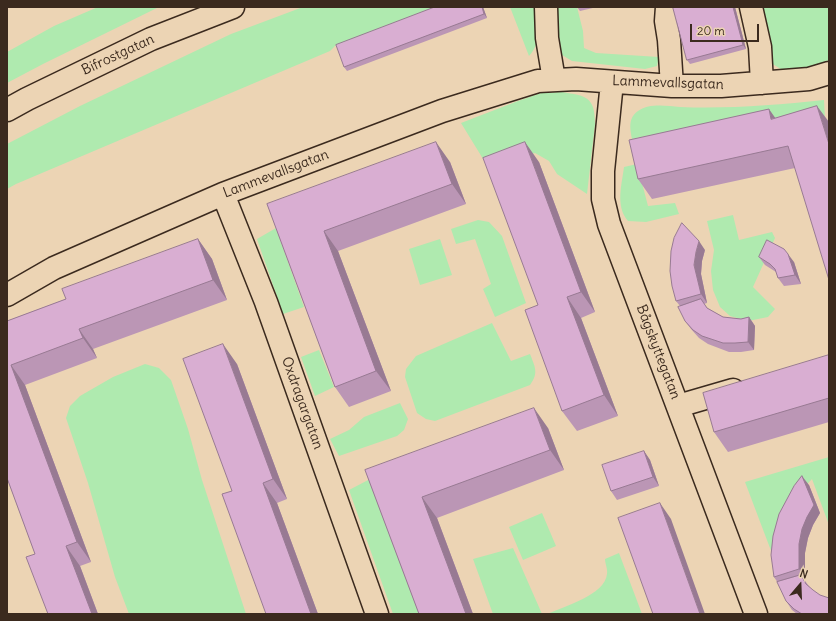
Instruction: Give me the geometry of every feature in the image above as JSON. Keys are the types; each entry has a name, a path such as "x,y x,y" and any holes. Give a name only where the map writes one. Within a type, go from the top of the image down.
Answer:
{"street":[{"name":"Bifrostgatan","path":"7,110 151,39 233,7"},
{"path":"546,7 547,38 554,80"},
{"path":"667,7 666,21 669,40 672,86"},
{"path":"751,7 760,47 762,83"},
{"name":"Lammevallsgatan","path":"7,295 54,268 223,194 442,111 538,81 576,79 672,86 721,86 810,79 829,73"},
{"name":"Bågskyttegatan","path":"612,82 603,171 603,199 609,224 756,614"},
{"name":"Oxdragargatan","path":"223,194 266,302 377,614"},
{"path":"678,406 751,385"}],"green space":[{"path":"98,7 159,7 7,83 7,52 54,26"},
{"path":"303,7 436,7 335,46 330,51 7,189 7,144 80,106 231,34"},
{"path":"510,7 537,7 538,39 529,56"},
{"path":"558,7 577,7 583,31 584,48 596,53 659,57 657,66 645,69 572,61 562,55 557,34"},
{"path":"762,7 829,7 829,60 810,68 784,71 771,63 771,41"},
{"path":"562,92 583,96 588,99 595,115 587,194 557,174 549,161 535,153 488,167 461,123 541,93"},
{"path":"824,100 825,120 732,120 632,139 630,127 631,120 638,111 643,108 658,106 734,107"},
{"path":"637,164 648,206 675,203 679,214 646,222 628,221 624,215 620,202 624,167"},
{"path":"733,215 739,240 772,232 775,238 753,287 775,309 768,317 748,321 730,316 720,307 713,290 711,271 714,250 707,221"},
{"path":"478,220 489,222 502,236 526,303 495,317 483,289 491,284 475,239 456,244 451,229"},
{"path":"276,228 304,307 283,314 257,239"},
{"path":"440,239 452,275 420,285 409,249"},
{"path":"492,323 511,361 530,354 535,366 535,373 533,381 530,385 435,421 426,419 417,413 405,377 406,369 416,356"},
{"path":"319,350 334,387 315,396 301,357"},
{"path":"145,364 159,368 171,380 188,429 202,480 246,614 129,614 115,577 88,483 66,418 70,406 80,396 113,377"},
{"path":"400,403 408,419 404,430 397,436 339,456 330,439 349,430 364,417"},
{"path":"829,457 829,525 812,479 793,499 773,556 745,482"},
{"path":"372,478 420,614 393,614 349,490"},
{"path":"542,513 556,546 523,560 509,527"},
{"path":"513,548 542,614 493,614 473,559"},
{"path":"619,553 642,614 547,614 582,599 599,588 605,581 607,574 605,559"}],"building":[{"path":"435,7 482,7 484,14 344,67 336,45"},
{"path":"673,7 733,7 743,45 687,60"},
{"path":"817,106 829,144 829,280 788,146 638,179 629,140 769,109 771,119"},
{"path":"436,142 452,184 324,231 376,371 335,387 267,204"},
{"path":"525,142 581,292 567,297 604,395 562,411 525,310 538,305 483,158"},
{"path":"682,223 699,241 694,265 701,294 676,301 670,271 671,251 674,238"},
{"path":"198,239 213,280 79,329 83,338 11,365 77,542 66,546 92,614 48,614 26,557 35,554 7,478 7,321 66,299 62,289"},
{"path":"767,240 784,249 788,254 795,275 778,278 775,269 759,257"},
{"path":"701,299 707,308 723,317 741,319 749,317 748,342 723,343 702,336 693,330 685,321 678,307"},
{"path":"223,344 273,479 263,483 311,614 266,614 222,494 232,491 183,359"},
{"path":"829,355 829,398 714,432 703,393"},
{"path":"534,408 550,450 422,497 466,614 419,614 365,470"},
{"path":"644,451 653,477 611,491 602,465"},
{"path":"802,476 814,505 802,529 799,544 799,569 774,577 771,555 773,536 779,514 794,486"},
{"path":"660,503 700,614 653,614 618,518"},
{"path":"801,575 806,584 813,590 820,595 829,598 829,614 802,614 786,601 777,582"}]}
